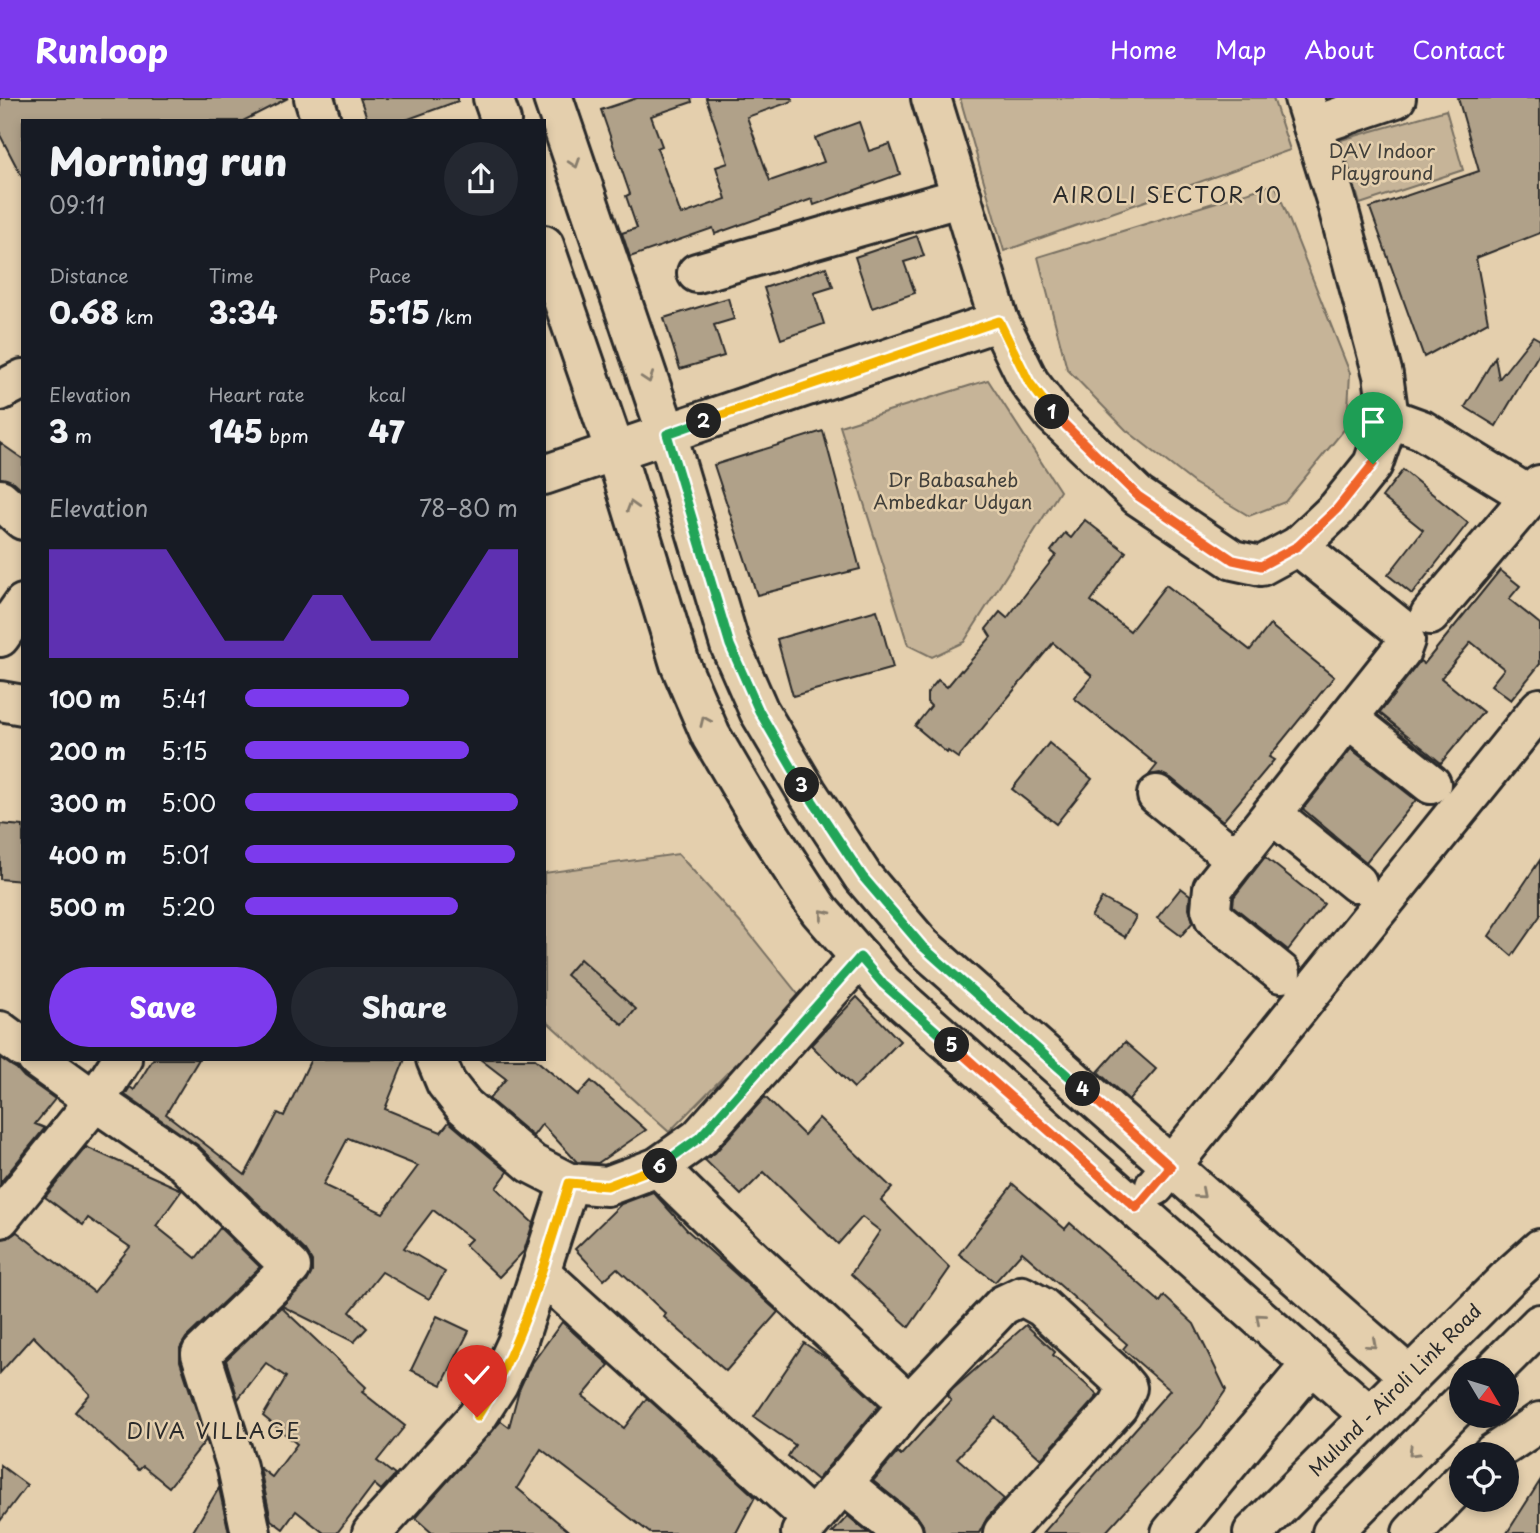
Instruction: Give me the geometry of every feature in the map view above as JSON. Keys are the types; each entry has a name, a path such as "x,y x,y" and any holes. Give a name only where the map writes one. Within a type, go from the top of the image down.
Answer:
{"street":[{"path":"314,98 320,119"},
{"path":"494,98 500,119"},
{"path":"553,98 667,434 730,645 755,701 807,792 863,877 922,946 1409,1376"},
{"path":"931,98 999,321 1029,382 1054,415 1138,496 1233,560 1261,566 1298,546 1337,509 1373,464 1389,418 1383,375 1336,200 1308,112 1396,98"},
{"path":"697,273 962,197"},
{"path":"546,251 615,451 680,664 711,736 761,821 819,910 883,984 1369,1415"},
{"path":"546,474 999,321"},
{"path":"0,391 21,380"},
{"path":"1389,418 1422,430 1535,491 1430,615"},
{"path":"0,499 21,518"},
{"path":"1281,973 1215,919 1211,908 1213,888 1401,651 1405,640 1400,628 1298,546"},
{"path":"0,637 21,607"},
{"path":"0,701 21,705"},
{"path":"1136,1208 1540,708"},
{"path":"1348,718 1431,784"},
{"path":"1157,794 1236,859"},
{"path":"1272,814 1357,883"},
{"path":"437,1061 446,1083 464,1106 532,1164 569,1183 607,1186 658,1167 699,1138 860,957"},
{"path":"0,1031 21,1047"},
{"path":"40,1061 184,1162 291,1266 201,1354 237,1467 251,1533"},
{"path":"0,1218 95,1101 121,1061"},
{"path":"658,1167 747,1254 909,1404"},
{"path":"372,1533 477,1417 498,1384 517,1343 569,1183"},
{"name":"Mulund - Airoli Link Road","path":"1253,1533 1369,1415 1540,1249"},
{"path":"541,1273 806,1526 909,1404 1003,1305 1021,1296 1042,1307 1127,1388 1118,1406 1003,1533"},
{"path":"1506,1358 1540,1324"},
{"path":"1171,1533 1311,1363"},
{"path":"1332,1533 1449,1415"},
{"path":"1510,1442 1540,1422"},
{"path":"842,1483 903,1533"},
{"path":"1412,1533 1449,1494"}],"green space":[{"path":"960,98 1273,98 1290,150 1004,251"},
{"name":"DAV Indoor Playground","path":"1446,110 1463,170 1360,204 1341,140"},
{"path":"1275,184 1350,373 1347,426 1285,502 1249,516 1194,483 1126,430 1067,369 1038,257"},
{"name":"Dr Babasaheb Ambedkar Udyan","path":"988,380 1060,491 964,642 932,657 908,645 840,426"},
{"path":"678,854 745,928 801,998 669,1132 546,1021 546,873"}],"building":[{"path":"0,98 288,98 247,119 21,119 21,175 0,135"},
{"path":"360,98 458,98 458,101 408,119 367,119"},
{"path":"637,98 691,98 692,102 651,116 662,146 657,148 681,215 726,199 716,167 728,163 706,98 792,98 793,101 747,117 770,181 824,162 815,138 859,122 869,151 890,144 900,174 814,205 812,199 715,234 713,228 630,257 622,233 637,228 626,196 630,194 601,110"},
{"path":"1458,98 1540,98 1540,233 1476,258 1488,322 1424,357 1370,208 1479,171"},
{"path":"917,236 924,256 904,262 915,293 872,308 855,257"},
{"path":"826,267 833,287 814,293 824,324 781,339 764,288"},
{"path":"728,298 734,319 714,325 724,356 680,369 664,318"},
{"path":"1533,336 1540,340 1540,352 1496,426 1465,407 1495,357 1499,379"},
{"path":"823,431 860,569 757,595 714,465"},
{"path":"0,443 21,458 21,488 14,482 0,478"},
{"path":"1403,470 1468,523 1412,594 1388,575 1423,530 1382,497"},
{"path":"1085,520 1126,552 1091,601 1130,631 1166,585 1250,650 1270,625 1334,677 1269,757 1274,760 1223,821 1171,778 1160,773 1149,775 1157,765 1074,698 1092,676 1053,643 958,758 948,751 947,753 915,726 931,706 927,702 927,693 938,680 947,687 962,671 991,637 986,629 1000,612 1007,618 1056,555 1051,551 1065,533 1071,538"},
{"path":"1500,570 1520,586 1509,599 1540,624 1540,664 1511,700 1491,685 1504,669 1471,642 1441,678 1483,712 1441,763 1380,713 1420,661 1424,664"},
{"path":"877,610 893,668 793,696 777,639"},
{"path":"1049,743 1092,779 1056,824 1012,789"},
{"path":"1351,749 1416,800 1366,862 1303,809"},
{"path":"0,824 21,826 21,881 0,879"},
{"path":"1265,857 1324,904 1288,950 1233,906 1234,897"},
{"path":"1540,860 1540,916 1512,956 1489,936"},
{"path":"1181,888 1190,895 1189,908 1193,922 1181,936 1157,918"},
{"path":"1102,898 1136,917 1125,937 1091,917"},
{"path":"580,959 636,1009 623,1025 566,975"},
{"path":"857,997 900,1041 854,1088 811,1045"},
{"path":"1125,1042 1156,1069 1129,1100 1098,1072"},
{"path":"0,1058 55,1099 35,1124 45,1128 0,1183"},
{"path":"152,1061 198,1061 166,1114 245,1175 278,1113 284,1116 310,1061 404,1061 385,1109 441,1132 449,1122 508,1172 496,1188 533,1223 524,1251 499,1277 465,1245 471,1239 433,1210 404,1248 445,1272 429,1299 382,1272 350,1312 367,1328 354,1342 282,1306 307,1282 312,1272 312,1261 306,1251 199,1146 125,1095 130,1087 134,1090","holes":["348,1138 418,1166 383,1213 323,1185"]},
{"path":"483,1061 537,1061 578,1095 591,1081 646,1130 598,1163 577,1162 542,1124 533,1136 489,1099 506,1079"},
{"path":"765,1097 804,1135 819,1118 892,1188 881,1200 950,1268 909,1327 851,1274 880,1231 862,1217 838,1244 764,1172 741,1195 705,1160 715,1153"},
{"path":"86,1147 182,1190 156,1226 196,1258 220,1228 260,1267 186,1338 180,1348 180,1361 206,1440 169,1487 143,1466 139,1470 75,1412 90,1394 33,1336 0,1373 0,1239 8,1238 17,1232 94,1292 130,1247 88,1218 83,1225 45,1197"},
{"path":"1013,1184 1065,1229 1070,1223 1160,1302 1164,1296 1194,1324 1226,1390 1201,1427 1105,1533 1043,1533 1170,1390 1123,1349 1127,1344 1022,1252 995,1282 959,1254"},
{"path":"653,1192 688,1231 778,1312 726,1371 664,1317 666,1314 617,1268 604,1280 575,1249 621,1204"},
{"path":"281,1307 366,1387 362,1392 405,1426 377,1461 395,1475 381,1490 374,1484 337,1533 324,1533 296,1511 283,1529 271,1520 260,1468 272,1477 297,1444 263,1416 286,1377 266,1363 238,1399 226,1360"},
{"path":"437,1316 469,1331 442,1385 411,1370"},
{"path":"562,1322 609,1365 583,1396 624,1428 647,1398 755,1497 736,1533 650,1533 541,1449 517,1488 571,1533 432,1533 415,1518 501,1421 509,1427 519,1390 530,1366"},
{"path":"1026,1325 1055,1352 1053,1355 1098,1395 1041,1459 995,1417 957,1458 1004,1499 987,1518 979,1533 924,1533 923,1525 917,1516 873,1481 898,1452 901,1455 951,1401 947,1396 953,1389"},
{"path":"804,1343 830,1360 879,1406 817,1480 788,1456 795,1445 754,1417"},
{"path":"0,1465 27,1485 0,1521"},
{"path":"1540,1481 1540,1533 1507,1533"},
{"path":"219,1488 229,1533 192,1533"},
{"path":"848,1516 868,1533 832,1533"}],"district":[{"name":"AIROLI SECTOR 10","path":"1168,196"},
{"name":"DIVA VILLAGE","path":"214,1432"}],"route":[{"path":"477,1417 498,1384 517,1343 569,1183 607,1186 658,1167 699,1138 860,957 883,984 1136,1208 1171,1167 922,946 863,877 807,792 759,711 730,645 667,434 999,321 1029,382 1054,415 1138,496 1233,560 1261,566 1298,546 1337,509 1373,464"}]}
